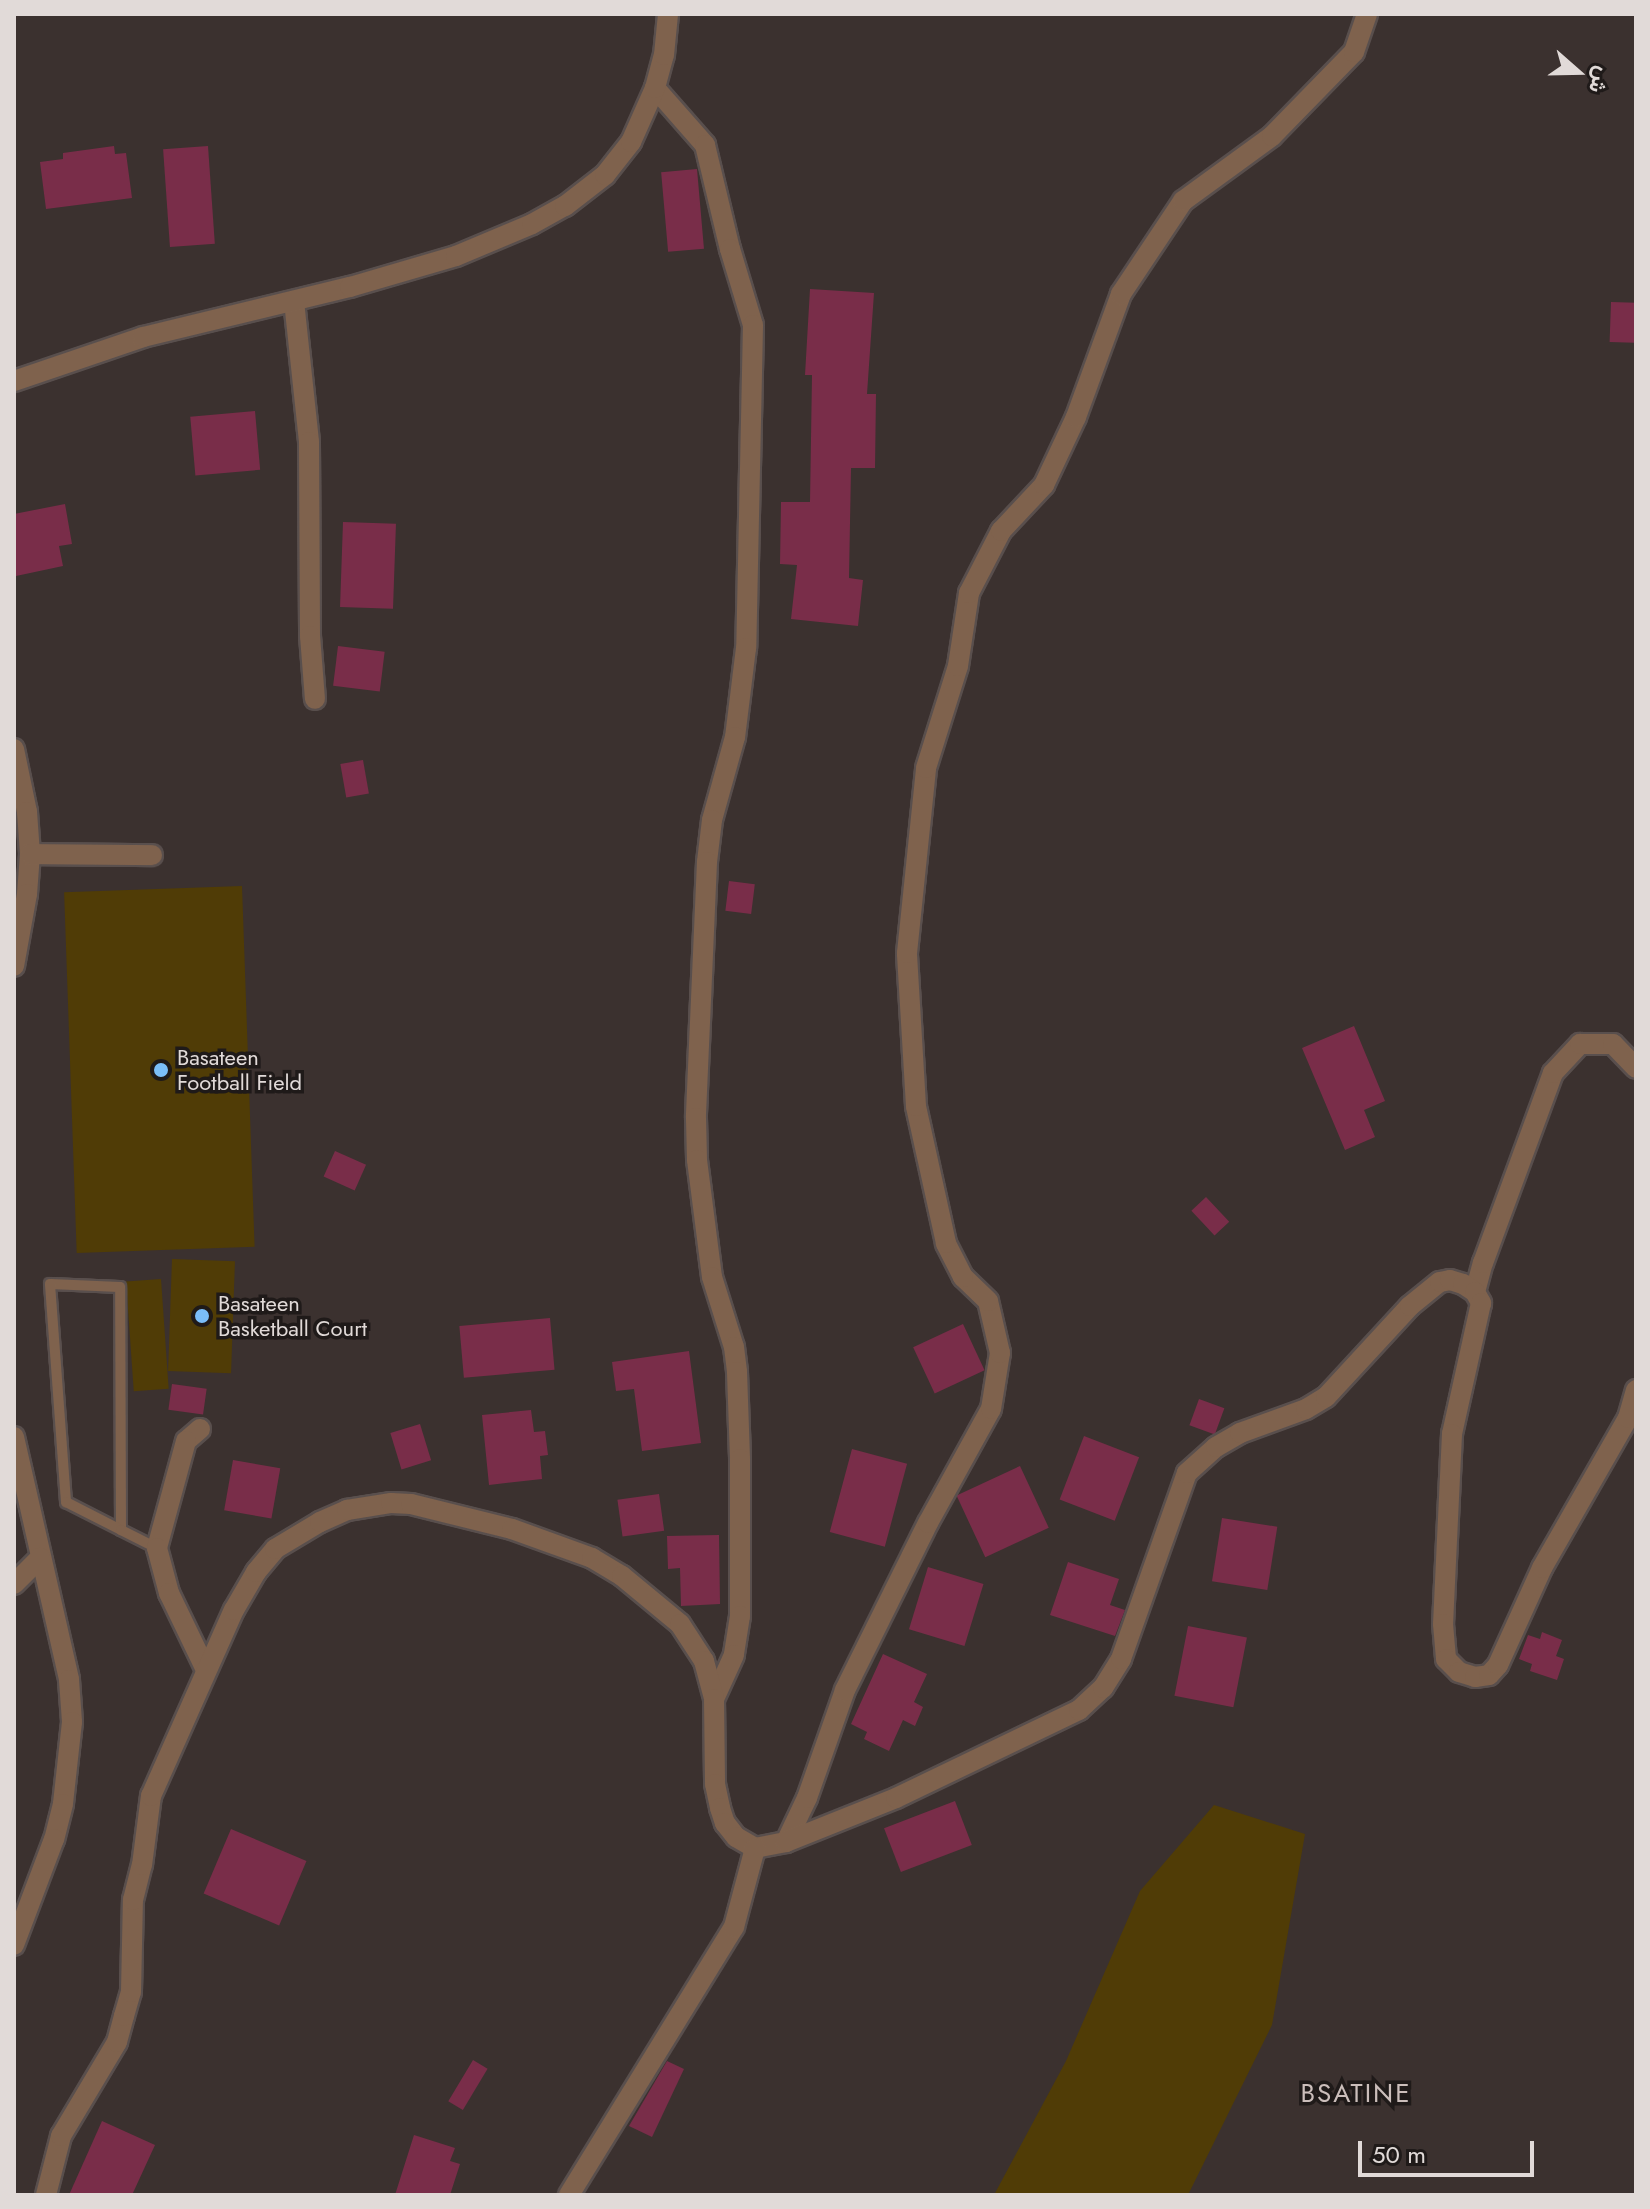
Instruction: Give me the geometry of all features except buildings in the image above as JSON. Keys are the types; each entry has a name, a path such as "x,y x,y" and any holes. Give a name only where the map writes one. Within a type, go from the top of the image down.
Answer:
{"street":[{"path":"14,381 143,337 294,301 456,256 565,206 605,175 631,142 655,88 664,55 668,14"},
{"path":"786,1842 807,1798 845,1690 928,1523 991,1409 1000,1353 988,1301 963,1277 946,1243 916,1106 907,953 926,768 958,666 969,593 1001,531 1044,485 1076,417 1121,294 1183,201 1282,126 1354,52 1367,14"},
{"path":"655,88 705,145 730,249 753,325 746,648 735,737 712,820 707,862 696,1104 704,1224 712,1277 734,1347 740,1459 740,1616 734,1655 714,1699"},
{"path":"294,301 309,442 310,636 315,699"},
{"path":"14,749 20,812 30,854 27,894 14,966"},
{"path":"30,854 152,855"},
{"path":"1475,1292 1553,1073 1580,1044 1613,1044 1636,1068"},
{"path":"46,2195 61,2136 117,2042 131,1992 133,1900 142,1865 145,1817 151,1796 234,1610 256,1572 275,1549 296,1534 347,1510 391,1503 434,1509 512,1529 602,1564 680,1624 704,1661 714,1699 715,1784 720,1808 725,1823 736,1837 755,1848 786,1842 896,1798 1079,1710 1103,1688 1121,1659 1187,1473 1216,1447 1240,1433 1306,1409 1326,1397 1425,1291 1450,1280 1475,1292 1481,1303 1452,1434 1444,1585 1446,1659 1459,1672 1475,1677 1489,1675 1498,1665 1542,1568 1628,1418 1636,1390"},
{"path":"200,1429 186,1441 157,1548 169,1593 206,1670"},
{"path":"14,1437 69,1680 72,1722 63,1804 54,1839 14,1945"},
{"path":"14,1584 40,1558"},
{"path":"569,2195 734,1927 755,1848"}],"lane":[{"path":"121,1530 120,1287 50,1284 66,1502 121,1530 157,1548"}],"shaded area":[{"name":"Basateen Football Field","path":"242,886 255,1247 77,1253 64,892"},
{"name":"Basateen Basketball Court","path":"172,1259 235,1261 231,1373 168,1371"},
{"path":"161,1279 169,1389 134,1391 126,1281"},
{"path":"1214,1805 1305,1834 1272,2025 1188,2195 994,2195 1066,2061 1140,1891"}],"place":[{"name":"Basateen Football Field","path":"161,1070"},
{"name":"Basateen Basketball Court","path":"202,1316"}],"district":[{"name":"BSATINE","path":"1356,2094"}]}
